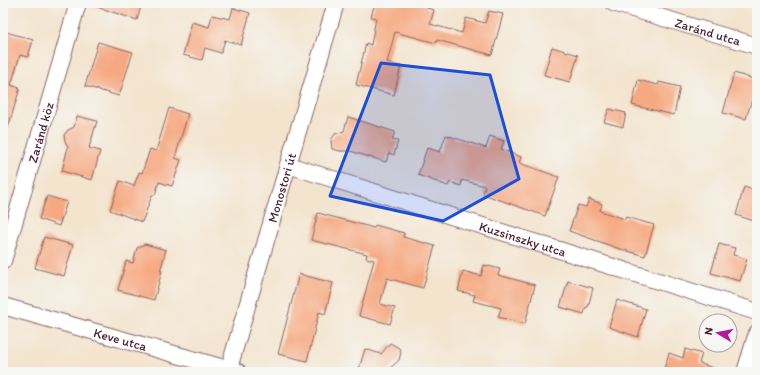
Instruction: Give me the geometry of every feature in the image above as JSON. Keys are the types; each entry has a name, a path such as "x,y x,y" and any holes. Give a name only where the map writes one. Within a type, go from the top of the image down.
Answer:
{"street":[{"name":"Zaránd köz","path":"3,261 78,3"},
{"name":"Monostori út","path":"231,371 288,165 336,3"},
{"name":"Zaránd utca","path":"613,3 757,46"},
{"name":"Kuzsinszky utca","path":"288,165 757,312"},
{"name":"Keve utca","path":"3,306 231,371"},
{"path":"745,372 757,333"}],"highlighted area":[{"path":"381,63 490,75 519,179 443,221 330,196"}],"building":[{"path":"94,3 142,3 137,20 94,6"},
{"path":"375,3 418,3 427,5 427,8 434,10 430,24 462,33 466,18 485,23 489,11 503,14 492,55 437,40 436,43 395,32 387,63 401,66 394,95 356,85 366,43 371,45 376,18 371,17"},
{"path":"233,8 250,13 241,45 225,40 221,53 205,48 202,60 183,55 192,22 209,27 212,15 230,19"},
{"path":"3,31 33,40 28,57 20,55 11,85 20,88 7,131 3,130"},
{"path":"98,42 133,52 119,96 85,86"},
{"path":"552,47 578,55 570,82 544,75"},
{"path":"734,73 757,80 757,100 752,99 746,119 723,113"},
{"path":"638,80 658,85 659,82 680,87 674,115 632,105"},
{"path":"169,108 188,114 175,158 181,160 172,186 159,182 155,195 152,195 142,222 110,210 120,181 134,186 139,172 142,173 150,149 156,151"},
{"path":"609,109 626,113 623,127 604,122"},
{"path":"77,116 97,121 89,148 100,151 92,180 62,171 68,147 64,135 68,130 74,127"},
{"path":"348,117 395,132 392,140 398,141 394,155 389,153 386,162 350,151 332,149 331,140 335,134 344,131"},
{"path":"446,135 486,148 490,136 504,141 501,149 521,157 519,163 559,177 545,216 483,194 485,186 462,180 461,186 450,182 448,186 418,175 427,148 440,152"},
{"path":"744,187 757,191 757,222 736,215"},
{"path":"47,196 67,202 59,226 39,219"},
{"path":"589,199 602,204 600,211 625,219 626,217 654,225 645,256 569,231 578,205 586,207"},
{"path":"318,213 374,228 375,225 404,233 403,237 435,246 423,288 387,278 380,304 395,308 390,324 359,316 374,260 366,258 367,254 311,240"},
{"path":"44,237 73,245 64,276 35,268"},
{"path":"145,244 166,250 154,300 118,290 126,261 133,263 137,248"},
{"path":"719,244 735,248 733,255 747,259 740,281 711,273"},
{"path":"484,265 500,269 498,275 535,285 525,324 498,317 501,308 473,301 475,295 458,291 463,271 481,276"},
{"path":"299,274 333,283 325,314 319,312 307,361 278,354"},
{"path":"568,281 593,288 588,307 586,307 584,314 560,307"},
{"path":"617,300 646,309 638,337 609,327"},
{"path":"390,343 399,348 401,352 399,360 386,372 358,372 365,349 381,354"},
{"path":"685,349 702,354 699,363 718,370 717,372 663,372 669,353 683,358"}]}
